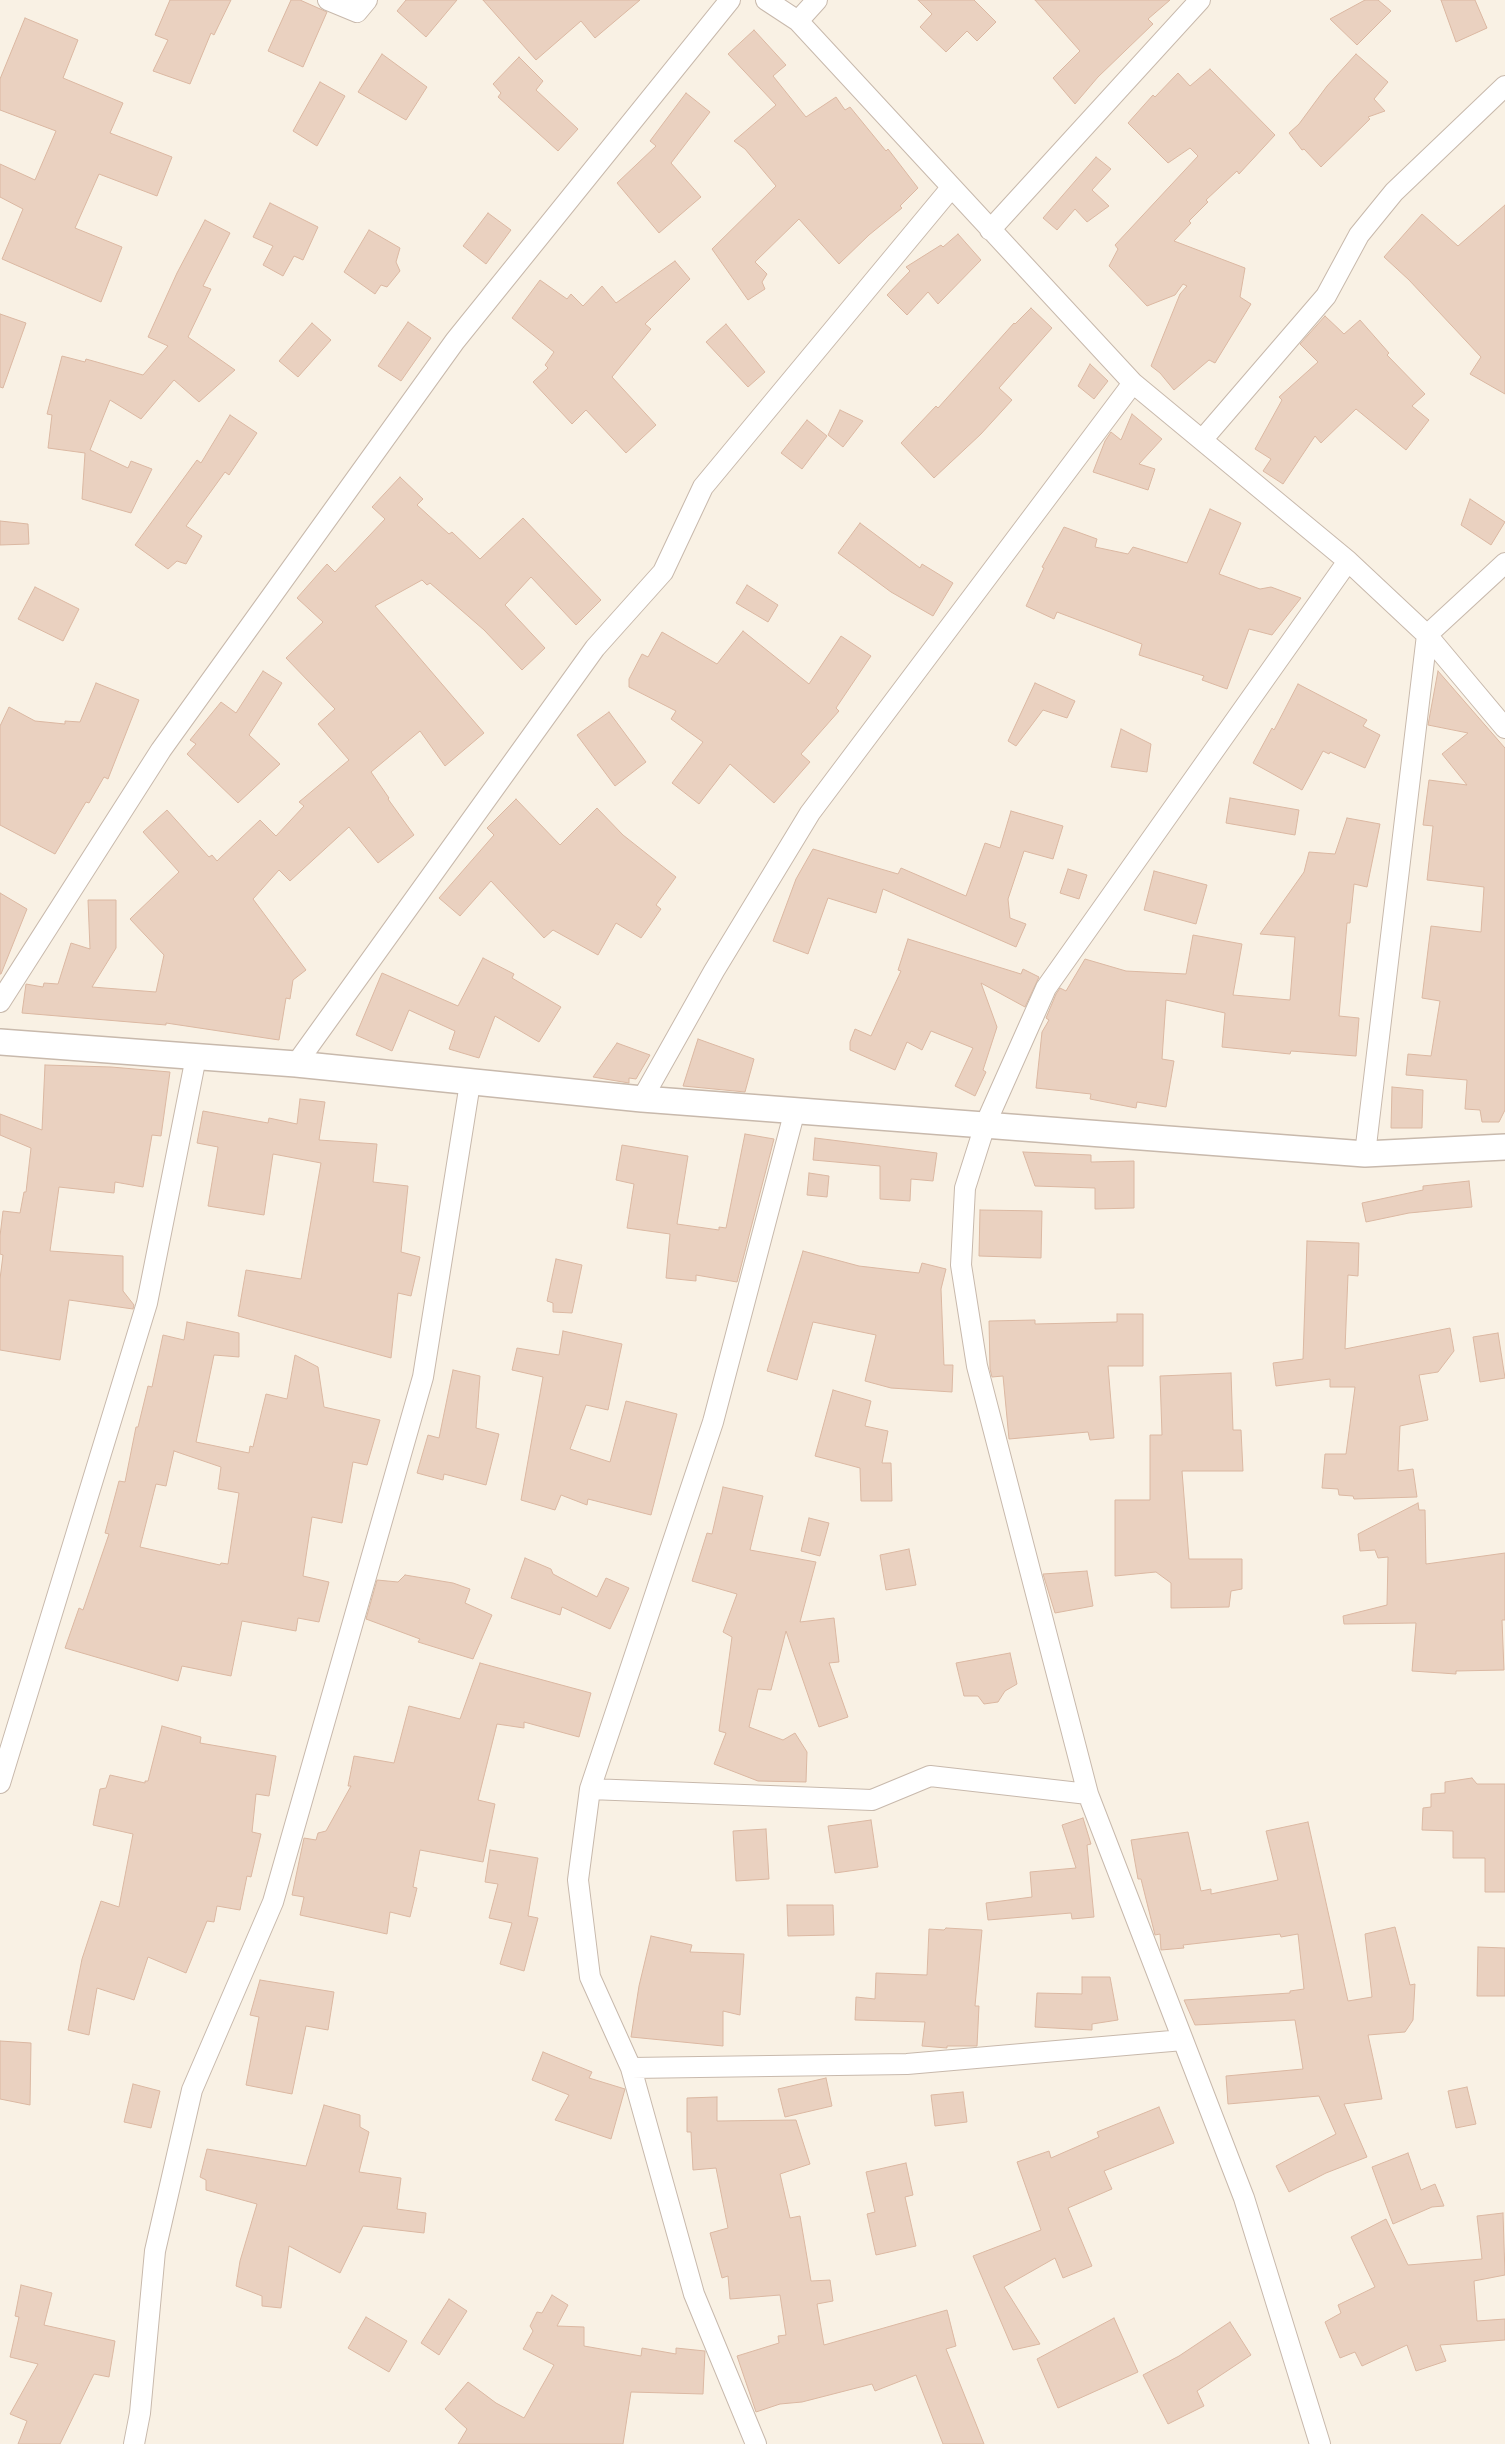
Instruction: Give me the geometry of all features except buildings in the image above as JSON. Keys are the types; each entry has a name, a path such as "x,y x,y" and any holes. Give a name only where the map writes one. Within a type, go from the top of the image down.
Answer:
{"street":[{"path":"328,0 357,12 367,0"},
{"path":"0,1002 161,750 455,341 730,0"},
{"path":"766,0 798,21 1133,383 1348,561 1427,634 1505,728"},
{"path":"798,21 817,0"},
{"path":"990,230 1200,0"},
{"path":"1202,440 1326,296 1359,235 1394,192 1505,86"},
{"path":"296,1064 596,648 663,572 703,487 951,188"},
{"path":"642,1099 714,971 810,813 1133,383"},
{"path":"1320,2444 1244,2198 1088,1794 977,1366 961,1265 965,1188 985,1125 1046,988 1348,561"},
{"path":"1365,1154 1427,634 1505,563"},
{"path":"0,1042 296,1064 642,1099 1365,1154 1505,1147"},
{"path":"0,1783 147,1303 196,1057"},
{"path":"134,2444 140,2413 155,2250 192,2090 273,1902 422,1377 470,1083"},
{"path":"756,2444 694,2294 631,2068 590,1977 578,1880 590,1789 712,1422 795,1110"},
{"path":"590,1789 872,1800 930,1776 1088,1794"},
{"path":"631,2068 907,2064 1183,2040"}]}
